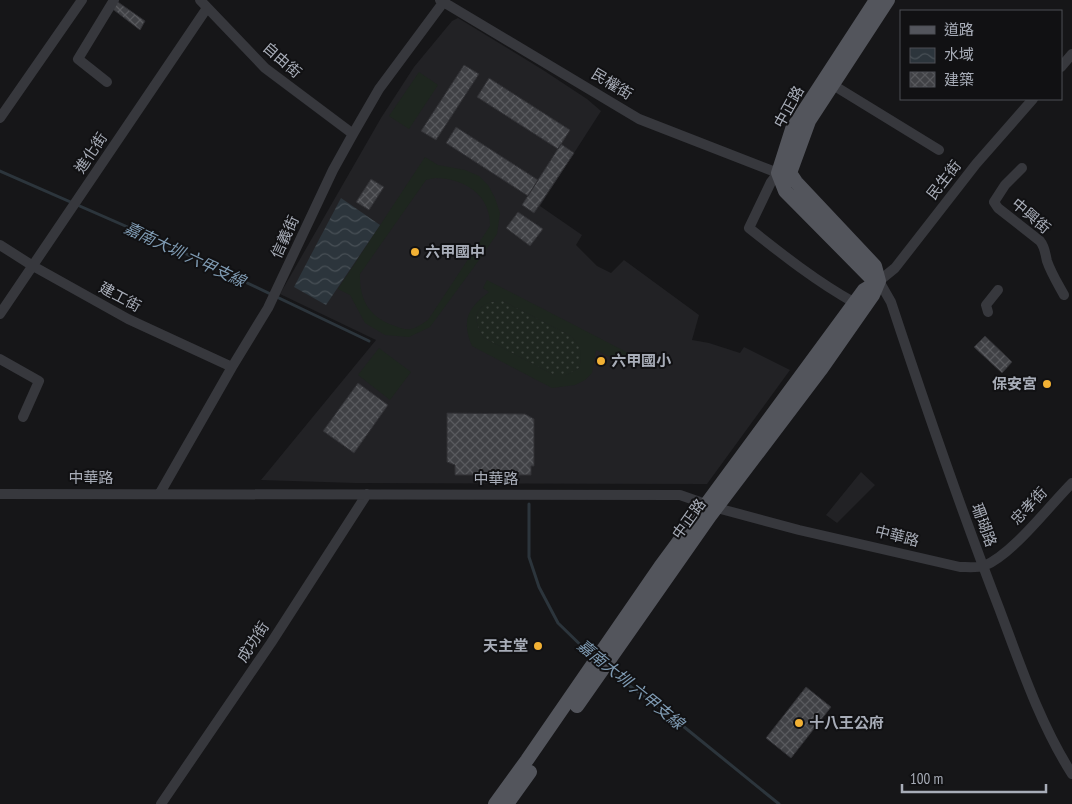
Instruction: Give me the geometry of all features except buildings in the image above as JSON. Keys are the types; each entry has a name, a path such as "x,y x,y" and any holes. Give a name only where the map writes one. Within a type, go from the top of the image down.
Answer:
{"main road":[{"name":"中正路","path":"784,173 792,129 876,0"},
{"name":"中正路","path":"784,173 809,121 888,0"},
{"name":"民權街","path":"784,173 874,266 879,281"},
{"name":"中正路","path":"507,804 712,506 864,290 879,281"},
{"name":"中正路","path":"495,804 660,567 712,506 828,360 873,295 879,281"}],"street":[{"path":"0,118 82,0"},
{"path":"107,82 78,59 114,0"},
{"name":"民權街","path":"443,1 639,119 784,173"},
{"name":"信義街","path":"160,493 268,308 352,134 379,90 443,1"},
{"name":"自由街","path":"203,4 265,68 352,134"},
{"name":"進化街","path":"0,314 75,203 203,4"},
{"path":"1062,66 1072,54"},
{"path":"833,85 939,150"},
{"name":"民生街","path":"879,281 895,268 976,164 1032,100"},
{"name":"中興街","path":"1022,168 1005,185 994,202 998,208 1044,246 1048,261 1064,295"},
{"name":"中正路","path":"784,173 771,182 749,228 794,264 830,289 855,303"},
{"name":"建工街","path":"0,245 33,266 128,319 232,367"},
{"name":"珊瑚路","path":"879,281 891,302 945,462 1034,698 1046,726 1072,774"},
{"path":"988,312 986,305 998,290"},
{"path":"0,359 39,381 23,416"},
{"name":"忠孝街","path":"983,566 1008,551 1072,483"},
{"name":"中華路","path":"0,494 680,495 712,506 799,530 960,567 983,566"},
{"name":"成功街","path":"161,804 266,650 367,494"}],"shaded area":[{"path":"458,18 543,70 587,99 601,111 540,206 582,235 576,245 597,266 611,273 624,260 699,315 692,340 709,343 740,353 744,347 790,370 707,484 355,483 261,480 376,340 280,294 381,118 414,67 452,21"},
{"path":"419,72 438,85 409,129 389,116"},
{"path":"425,157 438,165 465,170 479,176 488,185 500,213 497,234 430,327 409,337 385,335 365,323 350,295 338,289","holes":["435,178 446,179 465,185 481,197 486,205 490,226 428,320 418,327 407,329 386,323 373,313 364,300 360,274 426,180"]},
{"path":"487,280 632,355 626,365 596,350 592,373 585,380 575,385 552,388 472,346 467,329 468,315 471,309 489,292 483,288","holes":["503,301 571,336 577,343 580,351 579,368 565,376 556,376 484,338 478,326 477,315 479,310 488,303"]},
{"path":"496,301 503,301 571,336 581,351 579,368 565,376 556,376 484,338 478,326 477,315 482,306"},
{"path":"379,348 411,372 390,400 358,375"},
{"path":"861,472 875,485 837,523 826,515"}],"water":[{"path":"341,198 380,225 326,305 294,287"}],"waterway":[{"name":"嘉南大圳 六甲支線","path":"0,171 155,239 369,341"},
{"name":"嘉南大圳 六甲支線","path":"529,504 529,557 539,587 558,623 594,658"},
{"name":"嘉南大圳 六甲支線","path":"606,669 662,709 779,804"}],"place":[{"name":"六甲國中","path":"415,252"},
{"name":"六甲國小","path":"601,361"},
{"name":"保安宮","path":"1047,384"},
{"name":"天主堂","path":"538,646"},
{"name":"十八王公府","path":"799,723"}]}
